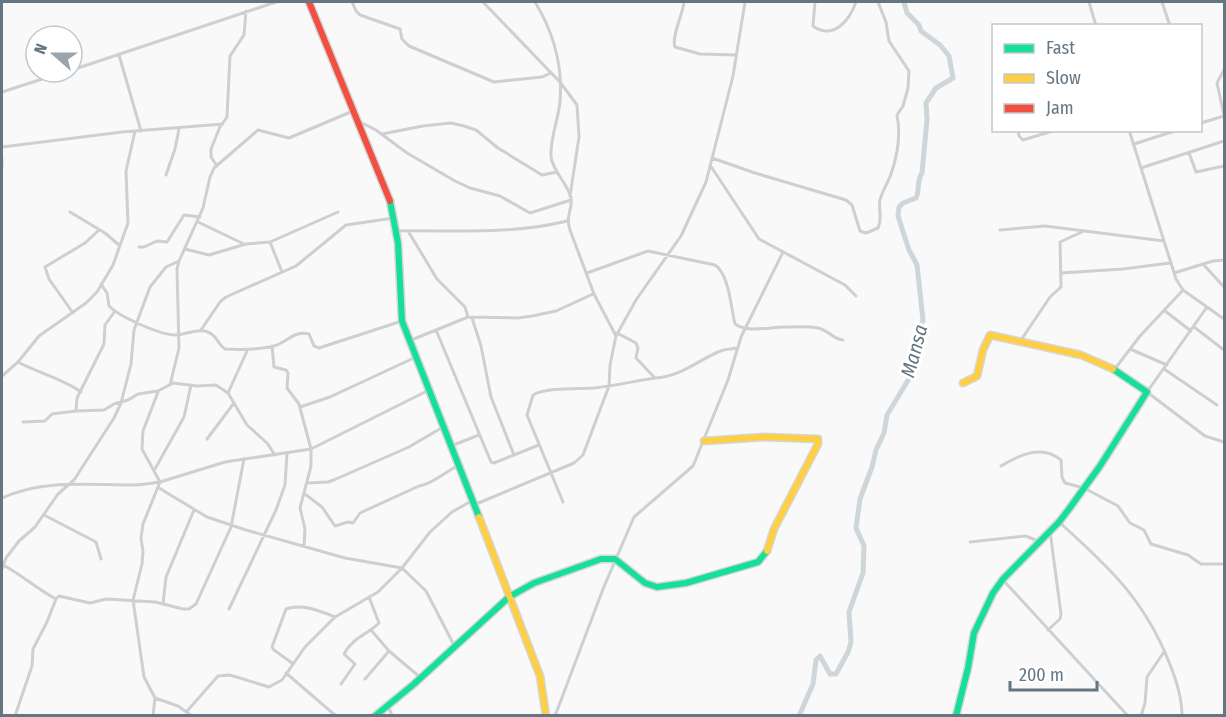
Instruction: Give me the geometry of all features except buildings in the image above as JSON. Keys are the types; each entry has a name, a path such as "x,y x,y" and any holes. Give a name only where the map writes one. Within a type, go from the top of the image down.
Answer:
{"street":[{"path":"84,66 276,2"},
{"path":"309,2 387,191 394,218 398,252 399,304 402,321 540,676 546,716"},
{"path":"352,2 360,15 400,29 402,39 409,46 494,82 542,77 551,73"},
{"path":"483,2 560,82 577,105 579,137 567,221 594,294 617,335 636,343 638,348 636,358 655,378"},
{"path":"535,2 553,35 558,56 560,102 552,146 552,162 571,199"},
{"path":"684,2 673,42 675,47 700,54 736,56"},
{"path":"188,711 218,676 230,675 269,687 282,680 292,663 335,617 378,592 402,568 430,532 452,512 574,463 583,454 609,386 610,365 617,335 636,300 681,236 702,191 726,107 745,2"},
{"path":"815,2 812,23 813,26 823,31 838,28 844,24 851,15 856,2"},
{"path":"712,158 846,200 852,205 860,231 866,233 878,228 881,219 880,201 892,170 899,141 900,127 897,114 903,106 910,78 909,68 889,41 886,22 878,2"},
{"path":"1089,2 1095,24"},
{"path":"1162,2 1169,24"},
{"path":"217,166 211,157 211,149 227,117 230,56 244,35 246,11"},
{"path":"119,55 141,131"},
{"path":"1202,123 1224,116 1217,83 1224,70"},
{"path":"2,92 27,84"},
{"path":"170,384 179,348 177,276 179,261 199,220 210,177 217,166 258,130 289,138 353,110"},
{"path":"358,121 455,181 500,196 530,213 571,199"},
{"path":"382,134 451,123 476,130 498,148 523,161 542,175 557,172"},
{"path":"2,147 135,131 223,124"},
{"path":"166,176 179,129"},
{"path":"2,376 18,362 39,336 86,303 113,265 128,223 126,171 135,131"},
{"path":"1019,132 1021,139 1026,140 1050,132"},
{"path":"1131,132 1174,273 1183,290 1224,319"},
{"path":"1134,144 1172,132"},
{"path":"1141,168 1224,141"},
{"path":"1189,153 1196,172 1224,166"},
{"path":"2,159 2,168"},
{"path":"710,165 759,239 845,285 856,296"},
{"path":"70,212 119,245"},
{"path":"185,249 209,255 246,244 270,242 338,212"},
{"path":"139,247 144,248 157,241 167,242 184,215 199,220 246,244"},
{"path":"201,330 226,297 304,260 346,225 394,218"},
{"path":"395,231 540,228 567,221"},
{"path":"1000,230 1045,226 1164,241"},
{"path":"72,313 49,279 45,267 76,249 99,230"},
{"path":"408,231 437,279 465,307 470,317 482,346 491,397 514,456"},
{"path":"1021,340 1050,297 1061,286 1060,242 1084,231"},
{"path":"270,242 282,272"},
{"path":"587,273 643,252 652,251 718,266 728,290 735,324 745,329 816,328 835,339 843,340"},
{"path":"555,716 615,559 636,513 693,466 728,380 737,348 783,252"},
{"path":"1174,273 1224,260"},
{"path":"56,599 42,592 20,574 2,567 58,494 71,484 102,438 121,403 131,364 133,336 154,281 166,267 179,261"},
{"path":"1061,273 1170,263"},
{"path":"1203,264 1224,287"},
{"path":"101,284 107,293 109,306 137,323 165,333 180,334 201,330 215,336 223,348 247,350 272,346 295,334 305,333 309,334 314,345 319,348 402,321"},
{"path":"1114,370 1130,348 1183,290"},
{"path":"409,341 470,317 532,316 556,311 594,294"},
{"path":"956,716 974,633 993,593 1003,579 1059,522 1207,307"},
{"path":"76,411 77,398 104,344 105,325 115,311"},
{"path":"1165,311 1191,332"},
{"path":"1194,327 1224,350"},
{"path":"436,330 491,462 514,456 539,445"},
{"path":"963,383 977,376 982,350 990,335 1021,340 1081,355 1114,370 1205,436 1224,442"},
{"path":"272,346 274,367 288,371 287,388 298,400 311,449 308,483 300,508 306,539 304,546"},
{"path":"563,502 526,412 535,393 575,387 609,386 663,377 686,369 719,351 737,348"},
{"path":"1130,348 1167,365"},
{"path":"228,393 247,350"},
{"path":"300,408 330,397 416,357"},
{"path":"18,362 81,392"},
{"path":"1164,369 1217,405"},
{"path":"23,423 45,420 52,414 104,410 138,394 158,391 170,384 216,385 228,393 247,425 267,443 275,455"},
{"path":"155,469 184,417 191,385"},
{"path":"2,498 32,488 71,484 135,485 160,482 225,462 311,449 429,390"},
{"path":"153,716 155,698 144,677 133,600 142,564 143,524 160,482 155,469 144,454 142,438 158,391"},
{"path":"207,440 234,403"},
{"path":"308,483 328,483 409,447 444,426"},
{"path":"451,446 479,435"},
{"path":"375,716 421,678 508,597 534,584 601,559 615,559 645,583 657,587 686,583 748,567 762,559 774,529 818,441 817,438 765,437 704,441"},
{"path":"1001,466 1023,453 1037,452 1055,455 1062,463 1063,481 1084,488 1118,507 1130,523 1144,530 1151,544 1188,555 1201,564 1224,564"},
{"path":"229,609 265,536 285,485 287,453"},
{"path":"15,716 32,666 33,649 56,599 62,596 90,603 106,599 133,600 183,609 189,609 196,604 232,524 244,459"},
{"path":"305,494 322,507 335,526 348,522 353,523 360,513 419,486 428,485 441,474 459,465"},
{"path":"159,488 207,517 356,561 402,568 426,591 455,647"},
{"path":"163,604 166,577 194,510"},
{"path":"44,515 96,542 101,559"},
{"path":"1059,522 1120,579 1152,624 1165,651 1181,697 1182,716"},
{"path":"1048,630 1060,619 1061,614 1050,531"},
{"path":"970,542 1026,537 1040,542"},
{"path":"1003,579 1128,716"},
{"path":"341,684 355,664 345,656 345,652 352,642 379,623 369,597"},
{"path":"292,663 272,646 286,609 305,608 335,617"},
{"path":"370,630 421,678"},
{"path":"365,679 390,651"},
{"path":"1141,716 1145,703 1147,676 1165,651"},
{"path":"286,673 336,716"},
{"path":"155,698 188,711 192,716"},
{"path":"388,705 392,716"}],"waterway":[{"name":"Mansa","path":"799,716 813,684 816,660 820,656 830,674 836,674 848,652 851,642 849,612 863,573 864,546 856,528 860,499 884,433 887,415 910,377 911,355 923,320 917,265 909,250 898,216 899,207 916,198 917,195 922,173 927,120 926,103 936,88 953,78 949,56 940,45 921,31 919,25 907,13 904,2"}],"traffic: fast":[{"path":"390,201 398,243 402,321 479,517"},
{"path":"956,716 974,633 993,593 1003,579 1069,509 1100,466 1147,392 1113,369"},
{"path":"375,716 414,684 509,597 534,583 601,559 615,559 645,583 657,587 686,583 758,562 767,551"}],"traffic: slow":[{"path":"963,383 977,376 983,350 990,335 1081,355 1113,369"},
{"path":"704,441 765,437 818,439 818,444 774,529 767,551"},
{"path":"479,517 540,676 546,716"}],"traffic: jam":[{"path":"309,2 390,201"}]}
